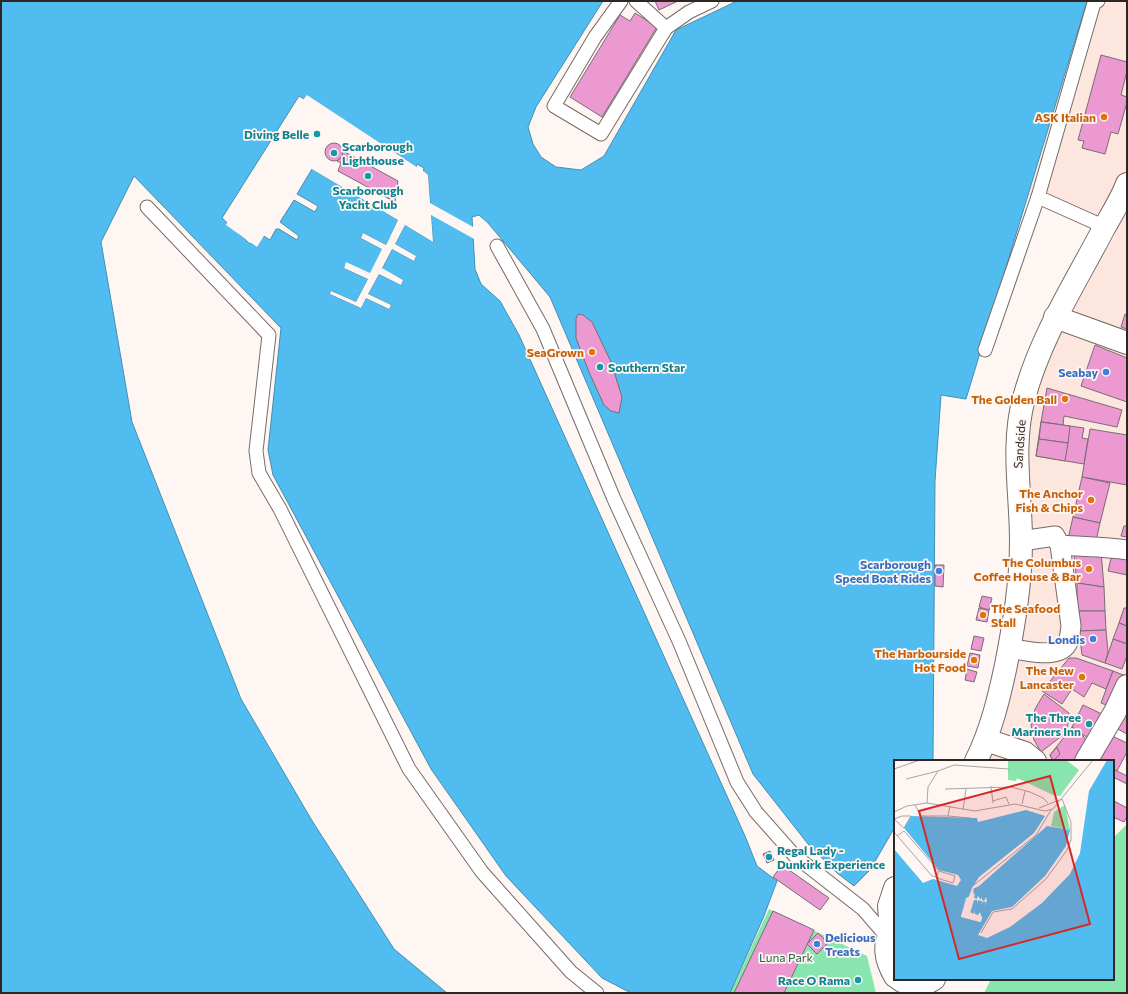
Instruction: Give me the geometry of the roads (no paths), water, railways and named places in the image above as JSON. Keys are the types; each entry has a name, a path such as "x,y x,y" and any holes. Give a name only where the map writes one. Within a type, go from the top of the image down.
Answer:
{"street":[{"name":"Sandside","path":"976,760 986,740 1000,691 1009,648 1019,584 1021,541 1016,480 1017,434 1024,398 1044,341 1055,317 1127,184"},
{"path":"1055,317 1127,343"},
{"path":"1009,648 1034,652 1052,652 1062,649 1067,645 1070,638 1071,626 1060,545 1055,536 1021,541"},
{"path":"1060,545 1084,548 1102,546 1127,550"},
{"path":"1087,760 1115,712 1127,686"},
{"path":"986,740 1025,753 1034,760"},
{"path":"894,891 889,906 891,933 886,956 889,967 894,973"},
{"path":"901,982 920,985 932,980"},
{"path":"944,980 944,993"}],"lane":[{"path":"621,1 595,37 554,106 600,134 666,28 689,12 712,1"},
{"path":"636,1 666,28"},
{"path":"986,350 1038,197 1094,3 1098,1"},
{"path":"1038,197 1105,227"},
{"path":"147,208 269,335 256,452 259,474 280,509 409,769 452,832 482,872 571,972 596,993"},
{"path":"497,246 543,329 614,499 679,641 736,782 756,812 795,856 891,933"}],"water":[{"path":"1,1 603,1 536,107 528,127 533,144 541,157 556,167 581,170 604,156 676,30 737,1 1087,1 966,399 941,395 935,481 933,760 894,760 894,829 870,870 854,886 837,873 808,844 753,774 550,297 488,223 479,215 472,217 475,269 481,284 500,301 519,335 745,836 757,866 777,881 764,916 730,993 631,993 602,978 506,876 431,769 273,475 268,450 281,328 134,176 101,242 132,422 241,699 311,819 394,949 447,993 1,993","holes":["299,96 381,144 415,170 417,164 424,168 423,173 428,175 433,242 405,225 395,244 416,256 414,261 392,249 382,269 403,280 401,285 379,274 368,294 391,305 389,309 366,298 361,308 330,294 331,291 356,302 368,279 344,268 346,263 370,274 383,249 361,238 363,233 386,245 398,220 312,169 297,194 318,206 315,212 294,200 280,222 299,236 297,240 279,229 276,229 270,240 259,233 250,244 222,218"]}],"place":[{"name":"ASK Italian","path":"1104,117"},
{"name":"Diving Belle","path":"317,134"},
{"name":"Scarborough Lighthouse","path":"334,153"},
{"name":"Scarborough Yacht Club","path":"368,176"},
{"name":"SeaGrown","path":"592,352"},
{"name":"Southern Star","path":"600,367"},
{"name":"Seabay","path":"1106,372"},
{"name":"The Golden Ball","path":"1065,399"},
{"name":"The Anchor Fish & Chips","path":"1091,500"},
{"name":"The Columbus Coffee House & Bar","path":"1089,569"},
{"name":"Scarborough Speed Boat Rides","path":"939,571"},
{"name":"The Seafood Stall","path":"983,615"},
{"name":"Londis","path":"1093,639"},
{"name":"The Harbourside Hot Food","path":"974,660"},
{"name":"The New Lancaster","path":"1082,677"},
{"name":"The Three Mariners Inn","path":"1089,724"},
{"name":"Regal Lady - Dunkirk Experience","path":"769,857"},
{"name":"Delicious Treats","path":"817,944"},
{"name":"Race O Rama","path":"858,980"}],"park label":[{"name":"Luna Park","path":"786,957"}]}
